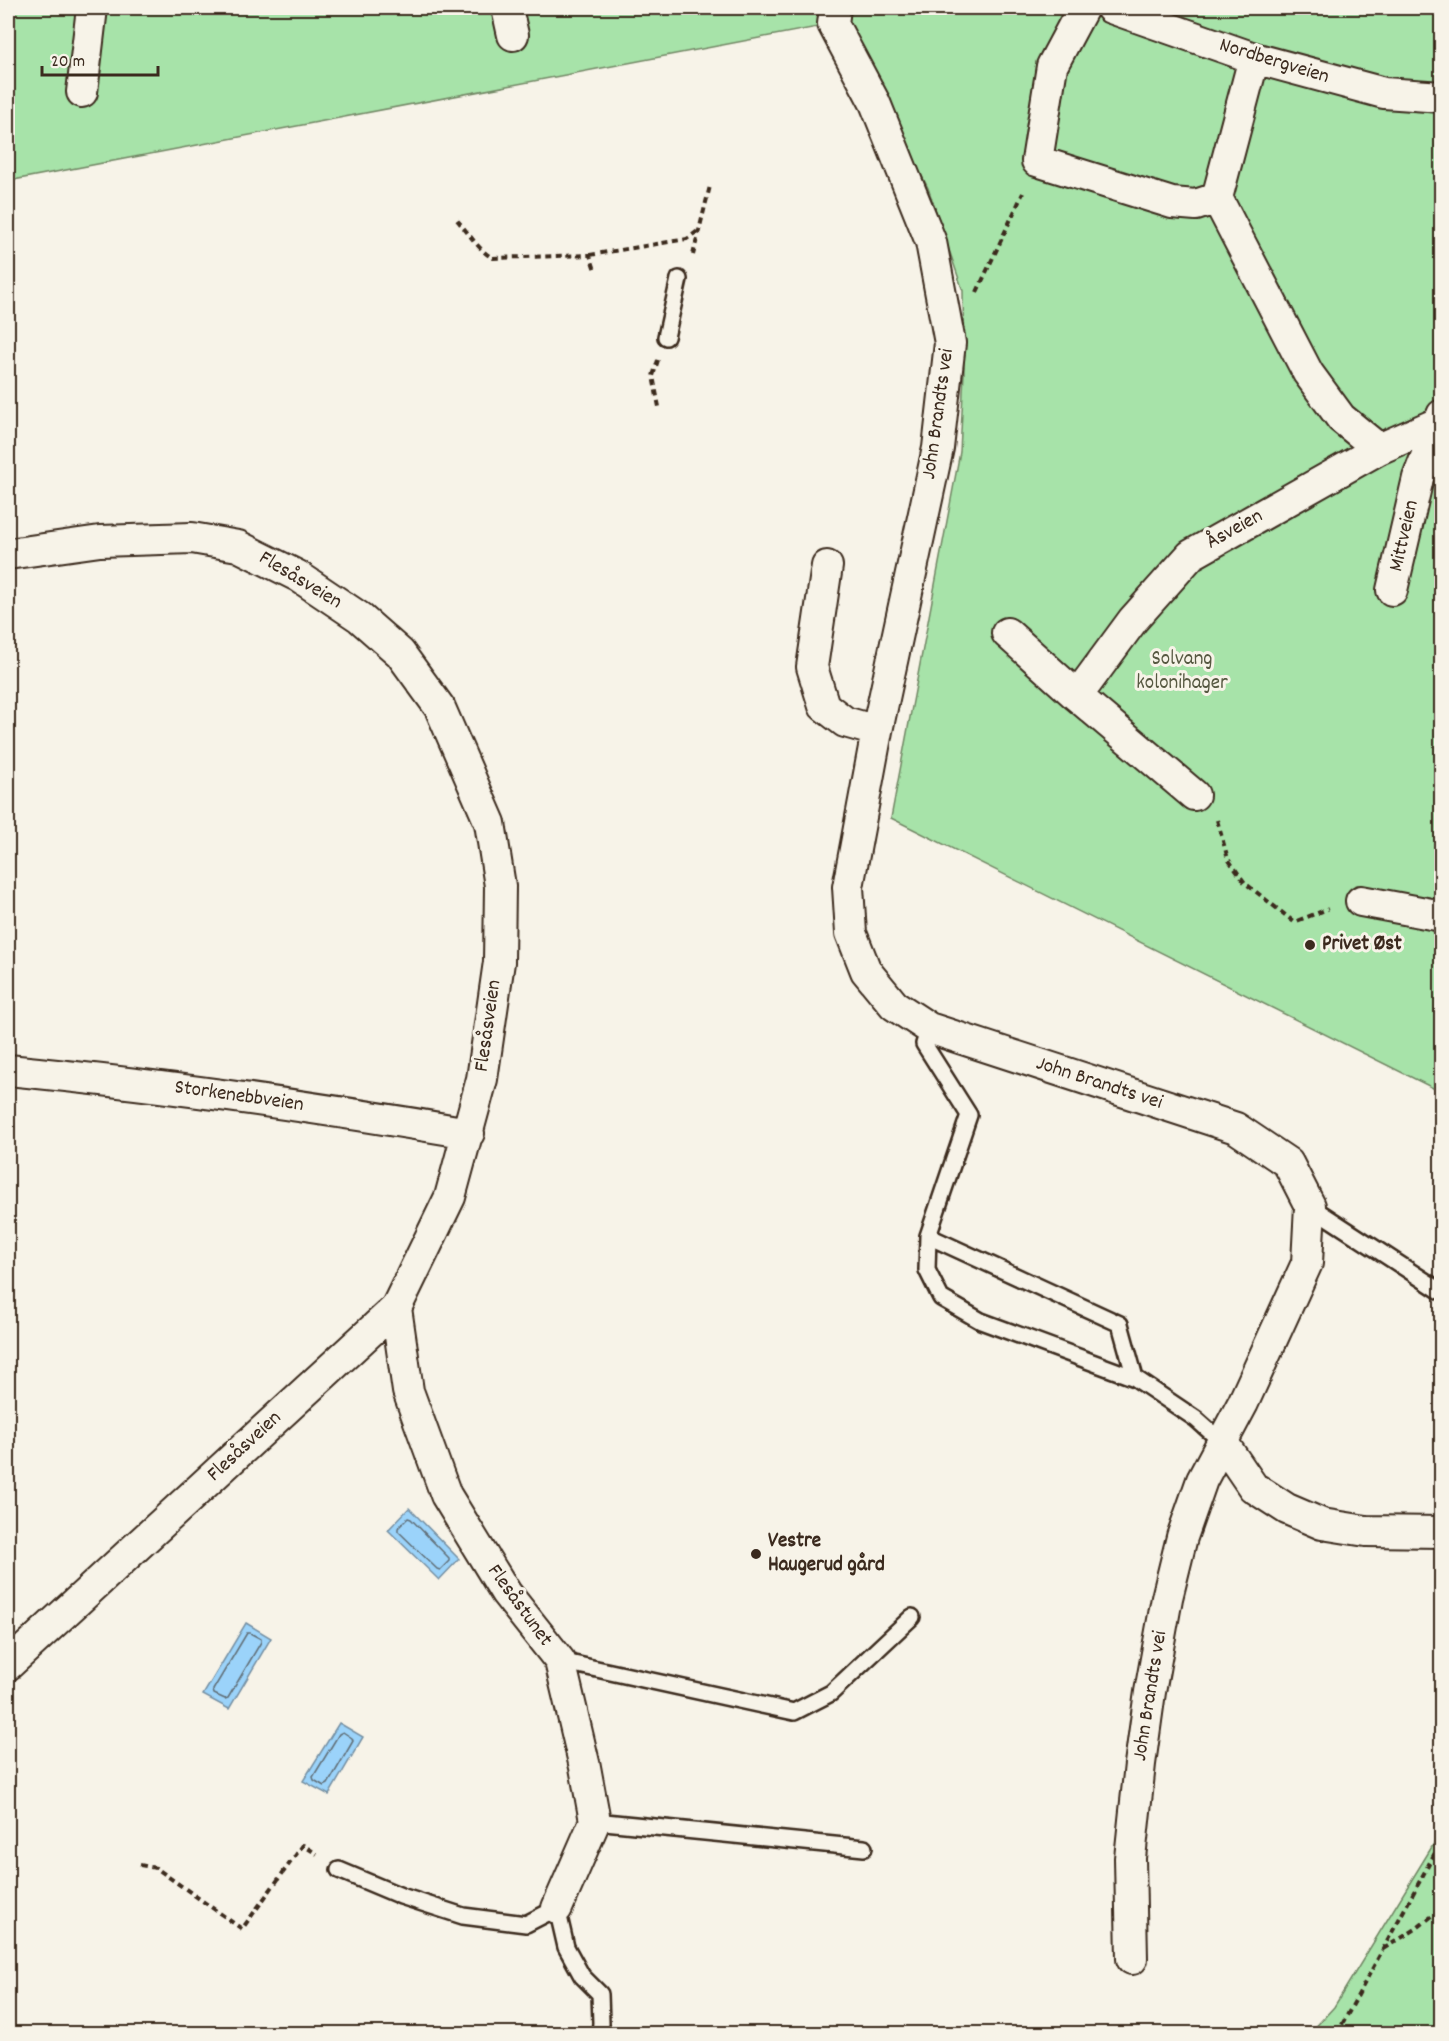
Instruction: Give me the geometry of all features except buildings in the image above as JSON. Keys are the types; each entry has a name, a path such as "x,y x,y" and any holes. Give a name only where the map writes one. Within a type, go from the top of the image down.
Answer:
{"street":[{"path":"82,92 92,8"},
{"name":"John Brandts vei","path":"835,8 833,24 875,103 931,242 950,343 938,448 877,731 848,887 851,933 866,971 894,1005 929,1028 1236,1128 1288,1163 1310,1206 1307,1263 1243,1403 1202,1480 1182,1537 1167,1598 1140,1764 1130,1858 1132,1959"},
{"path":"1083,8 1052,66 1038,161 1172,203 1196,205 1217,198"},
{"name":"Nordbergveien","path":"1111,8 1254,58 1384,93 1442,97"},
{"path":"1254,58 1217,198 1308,373 1341,418 1379,449"},
{"name":"Åsveien","path":"1077,696 1133,620 1191,555 1379,449 1441,420"},
{"name":"Mittveien","path":"1392,590 1418,478 1441,420"},
{"name":"Flesåsveien","path":"8,554 100,541 192,538 238,546 297,576 359,616 400,653 440,708 490,823 500,886 499,962 482,1079 469,1133 450,1197 396,1308 8,1665"},
{"path":"827,566 812,667 824,706 845,722 877,731"},
{"path":"1007,633 1194,795"},
{"path":"1361,901 1442,916"},
{"name":"Storkenebbveien","path":"8,1070 103,1079 216,1094 353,1113 469,1133"},
{"name":"Flesåstunet","path":"396,1308 408,1391 446,1495 506,1593 560,1661 595,1821"},
{"path":"1223,1443 1253,1487 1287,1509 1322,1524 1366,1531 1442,1532"},
{"path":"556,1908 595,1821"}],"lane":[{"path":"666,337 679,279"},
{"path":"929,1028 924,1044 969,1115 928,1236 927,1270 941,1299 981,1322 1135,1378 1196,1419 1223,1443"},
{"path":"1310,1206 1442,1292"},
{"path":"928,1236 1120,1324 1135,1378"},
{"path":"560,1661 794,1712 831,1693 912,1617"},
{"path":"595,1821 864,1848"},
{"path":"339,1870 401,1896 463,1916 526,1924 556,1908 566,1947 582,1976 600,1994 600,2034"}],"path":[{"path":"950,343 989,270 1038,161"},
{"path":"696,243 710,186"},
{"path":"457,220 477,242 484,254 493,258 590,255 687,239 699,230"},
{"path":"590,255 596,270"},
{"path":"653,376 658,407"},
{"path":"1194,795 1215,814 1228,860 1245,883 1294,922 1320,911 1361,901"},
{"path":"1337,2034 1442,1840"},
{"path":"140,1865 156,1868 242,1929 303,1845 339,1870"},
{"path":"1382,1949 1416,1929 1442,1908"},
{"path":"1428,2034 1442,2019"}],"green space":[{"name":"Solvang kolonihager","path":"8,8 1441,8 1441,1092 891,818 960,452 964,373 963,291 928,188 882,97 833,24 8,181"},
{"path":"1441,1832 1441,2033 1310,2033 1334,2007"}],"water":[{"path":"409,1508 459,1559 439,1580 388,1530"},
{"path":"246,1623 271,1638 229,1709 203,1695"},
{"path":"339,1723 363,1737 329,1795 303,1781"}],"place":[{"name":"Privet Øst","path":"1310,945"},
{"name":"Vestre Haugerud gård","path":"756,1554"}]}
